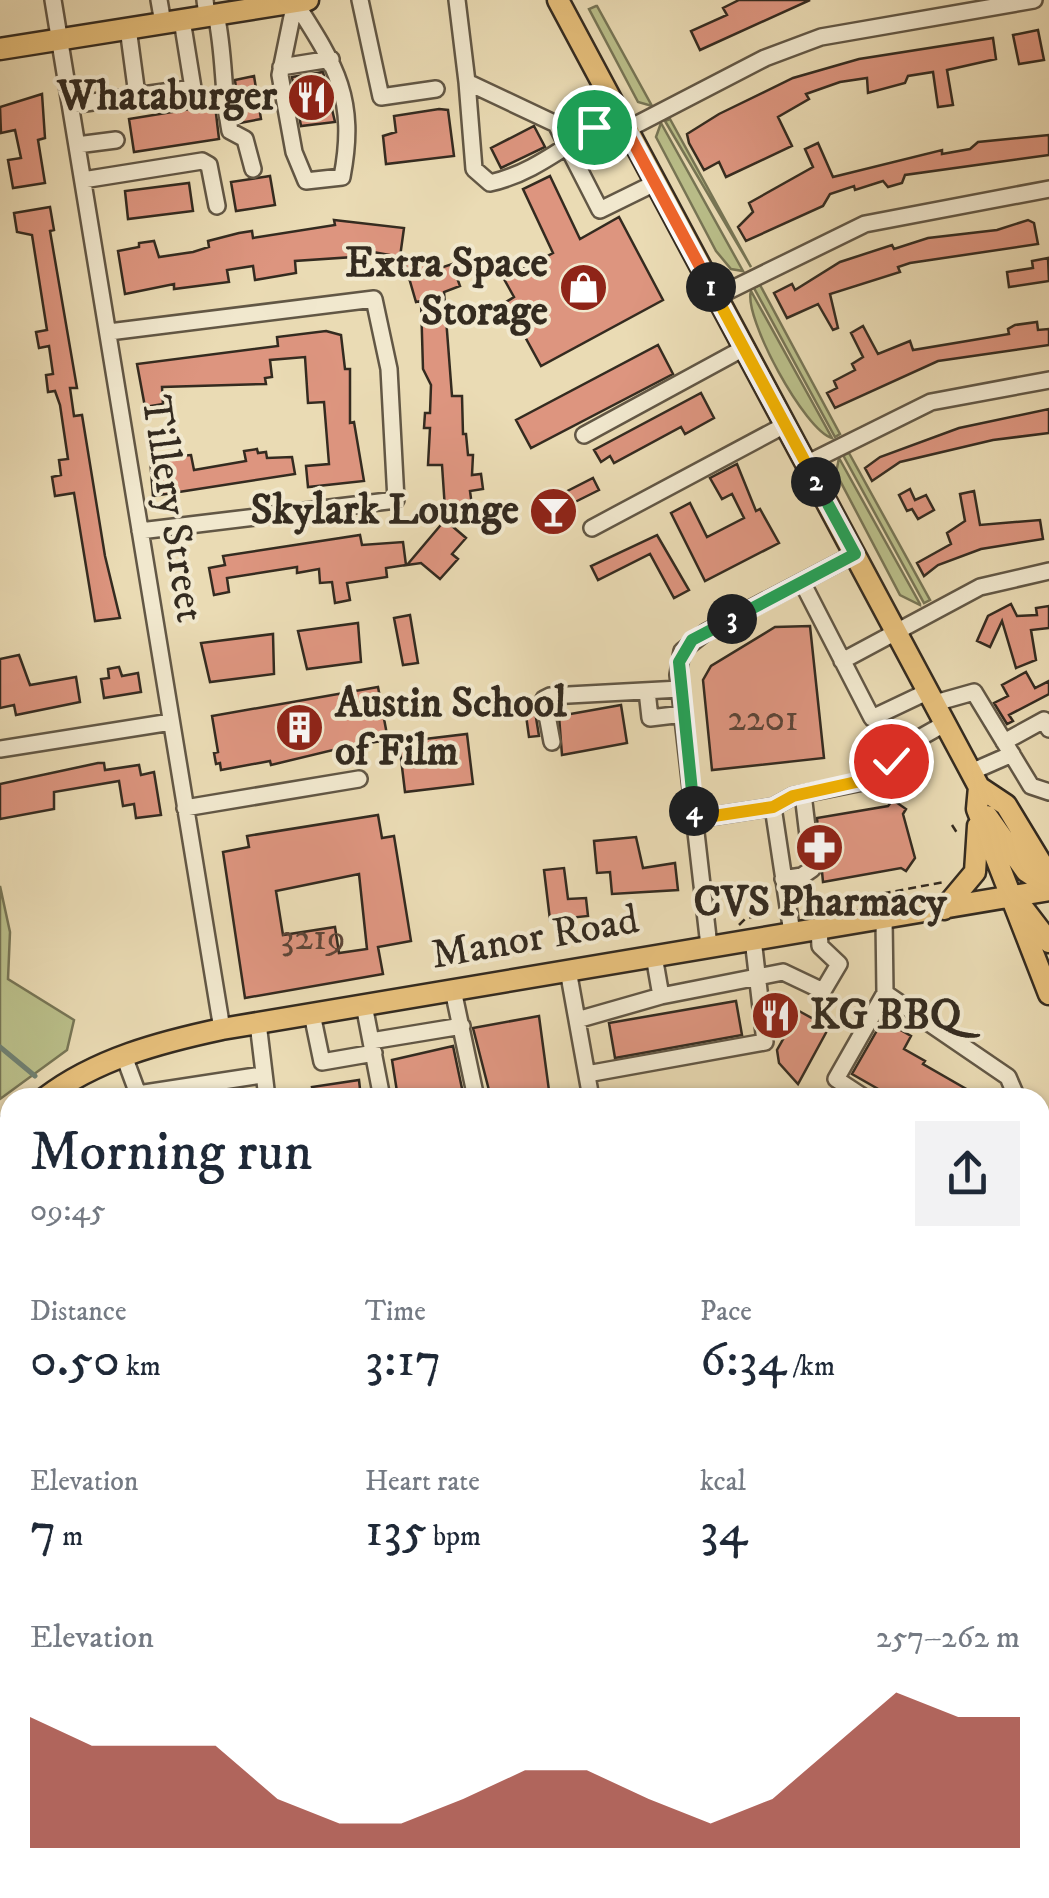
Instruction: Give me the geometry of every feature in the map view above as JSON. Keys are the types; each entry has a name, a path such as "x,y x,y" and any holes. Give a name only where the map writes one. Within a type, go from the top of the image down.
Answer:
{"main road":[{"path":"558,0 975,780 979,856 975,872 943,910"},
{"path":"0,49 172,21 209,10 304,1"},
{"path":"975,780 1006,805 1049,876"},
{"path":"977,809 995,824 1026,871 1049,888"},
{"path":"977,809 1049,994"},
{"name":"Manor Road","path":"64,1088 124,1056 222,1029 943,910 1049,888"},
{"path":"1012,898 1039,924 1049,942"}],"street":[{"name":"Tillery Street","path":"53,0 222,1029"},
{"path":"71,105 192,88 172,21 159,0"},
{"path":"360,0 381,97 436,90"},
{"path":"458,0 474,168 490,183 522,176 567,147 765,58 821,38 1034,0"},
{"path":"304,1 342,81 348,147 342,177 306,181 294,152 281,66 304,1"},
{"path":"209,10 226,60 220,78 230,132 245,139 253,169"},
{"path":"128,28 137,95"},
{"path":"226,60 245,57"},
{"path":"281,66 331,59"},
{"path":"467,82 556,124 600,210 655,183"},
{"path":"77,145 116,140"},
{"path":"83,180 202,162 209,165 218,206"},
{"path":"716,297 865,224 1049,189"},
{"path":"109,332 374,299 389,369 396,500 140,531"},
{"path":"584,436 744,348"},
{"path":"806,464 931,402 1049,380"},
{"path":"592,528 786,425"},
{"path":"709,946 679,662 692,640 855,554"},
{"path":"842,661 895,628 980,587 1049,571"},
{"path":"802,582 872,718 932,697 974,692 1031,786 1049,792"},
{"path":"552,742 544,699 550,696 680,689"},
{"path":"647,691 650,718 683,714"},
{"path":"975,780 1044,720 1049,729"},
{"path":"0,750 171,722"},
{"path":"694,819 773,807 803,794 884,778 898,750 946,724"},
{"path":"184,808 359,779"},
{"path":"783,878 810,873 813,864 803,794"},
{"path":"773,807 792,933"},
{"path":"850,1088 836,1079 885,993 884,919"},
{"path":"577,1020 661,996 783,972 823,991 839,964 820,946 819,929"},
{"path":"587,1074 765,1042 753,940"},
{"path":"654,956 661,996"},
{"path":"568,970 589,1088"},
{"path":"453,990 474,1088"},
{"path":"885,993 1008,1077 1013,1088"},
{"path":"364,1005 380,1088"},
{"path":"312,1014 322,1062 462,1026"},
{"path":"258,1023 265,1088"},
{"path":"124,1056 134,1088"},
{"path":"185,1088 262,1075"}],"path":[{"path":"952,825 961,852"},
{"path":"802,908 868,899 882,890 952,877"}],"green space":[{"path":"597,6 652,106 638,102 589,9"},
{"path":"670,119 751,267 665,121"},
{"path":"661,123 743,271 731,269 716,251 656,137"},
{"path":"760,285 840,434 835,437 754,288"},
{"path":"751,291 832,438 807,416 778,372 756,324"},
{"path":"849,453 930,600 924,603 843,455"},
{"path":"839,458 920,605 900,595 836,473"},
{"path":"0,886 10,932 8,979 74,1020 67,1050 15,1088 0,1088"}],"building":[{"path":"739,0 810,0 700,50 691,31 727,15 723,8"},
{"path":"1038,30 1044,60 1019,64 1013,35"},
{"path":"993,38 996,59 947,70 953,105 938,107 933,72 908,76 905,83 868,93 867,78 806,94 809,99 778,117 792,146 726,177 719,162 704,170 689,143 687,134 719,114 793,78 859,59"},
{"name":"Whataburger","path":"323,72 335,122 301,126 292,77"},
{"path":"254,76 261,119 240,123 235,80"},
{"path":"42,94 45,138 38,140 45,183 13,188 8,160 21,158 15,130 1,133 0,107"},
{"path":"215,105 219,139 134,152 129,119"},
{"path":"448,110 454,156 386,164 383,136 396,132 394,116"},
{"path":"534,126 545,147 501,168 491,148"},
{"path":"1049,135 1049,155 905,175 902,183 888,187 883,181 855,190 854,186 830,194 823,206 746,241 738,227 753,212 749,203 813,167 805,149 818,143 833,177 942,150 942,154 970,149 978,142"},
{"path":"270,176 275,205 236,211 231,182"},
{"name":"Extra Space Storage","path":"550,176 580,239 619,217 663,300 541,366 506,302 514,297 504,279 553,253 523,189"},
{"path":"189,183 193,211 128,219 125,191"},
{"path":"50,207 54,230 50,231 77,388 70,388 74,416 82,415 105,556 120,618 95,621 74,493 55,496 52,477 61,475 59,460 68,459 60,405 55,391 48,392 46,375 53,374 49,346 39,348 36,332 47,330 32,235 17,232 14,213"},
{"path":"334,220 404,228 400,257 352,248 353,257 295,261 296,273 255,280 253,266 227,270 229,282 174,289 174,284 125,294 118,251 139,247 139,243 154,241 159,257 193,252 209,247 208,241 239,233 252,231 253,238 335,225"},
{"path":"1028,220 1034,223 1038,244 910,263 898,267 900,272 830,294 838,328 833,330 818,304 787,318 774,293 792,284 795,290 840,262 892,245 894,249 928,238 997,230"},
{"path":"424,257 429,272 452,264 460,286 444,292 452,396 462,396 463,434 468,455 473,455 472,475 481,474 483,489 470,491 472,506 445,509 442,465 428,465 430,428 424,428 425,413 430,413 431,385 423,369 421,301 416,302 405,264"},
{"path":"1048,258 1049,281 1009,287 1007,272 1033,268 1032,261"},
{"path":"1037,322 1038,330 1049,329 1049,345 938,361 835,408 827,393 837,388 834,381 855,370 852,364 863,357 851,333 863,326 878,354 910,341 913,350 1009,334 1008,329 1015,325"},
{"path":"326,331 341,335 345,369 350,369 350,423 354,422 364,481 308,487 306,466 329,464 324,402 308,403 305,357 270,360 272,377 265,378 266,384 162,387 163,404 145,407 137,364 278,346 277,337"},
{"path":"658,345 673,374 531,448 516,420"},
{"path":"701,393 714,418 685,434 681,427 614,463 610,456 601,462 594,450"},
{"path":"1049,409 1049,433 993,440 900,462 872,481 865,468 880,457 959,428"},
{"path":"257,449 258,453 266,452 267,458 292,457 295,474 153,496 150,458 191,455 194,470 246,461 244,451"},
{"path":"737,464 756,511 760,509 779,543 705,581 671,513 690,503 707,537 744,518 732,494 722,499 710,478"},
{"path":"593,478 599,490 565,507 569,516 549,525 540,505"},
{"path":"910,489 915,500 926,495 934,510 918,519 912,509 907,511 899,495"},
{"path":"974,491 980,525 1040,520 1043,539 981,549 938,565 924,576 917,563 951,544 947,533 965,521 960,494"},
{"path":"445,520 466,538 452,554 458,559 440,579 421,563 407,565"},
{"path":"360,535 362,545 403,542 406,565 386,568 387,577 347,583 350,600 335,603 332,582 320,583 319,569 297,573 297,567 227,578 229,592 214,595 209,568 225,565 223,556"},
{"path":"657,535 689,590 674,598 650,554 598,580 591,566"},
{"path":"1011,604 1017,616 1037,615 1036,608 1049,606 1049,628 1031,630 1036,660 1016,668 1002,621 990,647 977,641 988,616"},
{"path":"410,615 418,663 403,665 394,618"},
{"path":"358,623 361,662 307,669 298,631"},
{"path":"810,626 824,758 712,770 703,680 711,666 775,627"},
{"path":"273,634 274,674 210,682 201,643"},
{"path":"19,655 30,685 76,677 80,702 16,715 14,705 0,708 0,659"},
{"path":"119,667 122,676 138,673 141,692 104,698 101,679 109,678 108,669"},
{"path":"1026,672 1035,688 1049,681 1049,694 1009,715 1013,721 1007,724 994,703 1008,696 1002,685"},
{"name":"Austin School of Film","path":"378,687 388,740 351,746 352,752 337,754 337,749 271,765 270,761 221,770 220,763 216,764 212,716"},
{"path":"533,699 539,736 529,737 524,701"},
{"path":"621,705 627,743 562,755 559,716"},
{"path":"467,734 473,784 405,792 399,742"},
{"path":"104,763 105,770 139,765 141,775 154,772 161,815 136,818 134,804 123,806 119,781 54,792 54,809 0,819 0,784"},
{"name":"CVS Pharmacy","path":"893,800 906,809 903,814 915,858 906,871 901,868 823,882 817,818 888,806"},
{"path":"378,815 382,838 394,836 411,941 378,947 383,974 245,998 223,852 249,847 247,836","holes":["359,874 367,949 339,953 335,927 283,935 276,891"]},
{"path":"636,837 643,868 675,863 678,890 612,894 610,872 597,873 594,841"},
{"path":"564,868 568,899 586,898 588,916 550,920 544,870"},
{"path":"736,1001 742,1035 615,1058 609,1023"},
{"path":"799,1011 819,1022 824,1012 834,1018 798,1084 779,1063 777,1050"},
{"path":"539,1016 549,1088 488,1088 473,1028"},
{"path":"883,1020 911,1036 904,1049 965,1088 876,1088 852,1074"},
{"path":"453,1046 462,1088 396,1088 392,1060"},
{"path":"359,1080 360,1088 312,1088"}],"waterway":[{"path":"0,1047 35,1076"}],"place":[{"name":"Whataburger","path":"312,97"},
{"name":"Extra Space Storage","path":"583,288"},
{"name":"Skylark Lounge","path":"554,511"},
{"name":"Austin School of Film","path":"300,728"},
{"name":"CVS Pharmacy","path":"820,847"},
{"name":"KG BBQ","path":"775,1016"}],"route":[{"path":"594,127 619,116 855,554 706,632 682,652 678,675 694,819 773,807 793,796 871,782 888,775 891,761"}]}
